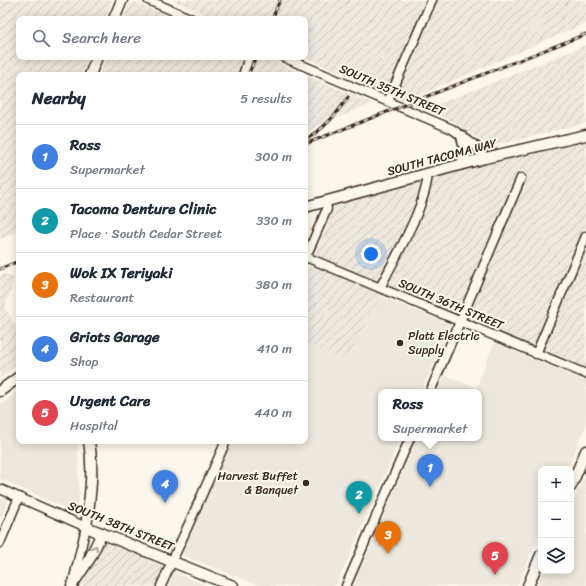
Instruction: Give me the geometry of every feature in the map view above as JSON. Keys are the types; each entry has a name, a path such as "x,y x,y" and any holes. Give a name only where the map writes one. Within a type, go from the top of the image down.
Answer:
{"main road":[{"path":"115,16 122,0"},
{"path":"91,72 97,60"},
{"name":"SOUTH TACOMA WAY","path":"308,205 484,158 586,135"},
{"path":"462,136 466,153 462,164"},
{"path":"0,391 16,379"},
{"path":"86,527 91,486 89,444"},
{"path":"574,479 586,451"},
{"name":"SOUTH 38TH STREET","path":"86,527 233,586"},
{"path":"72,586 90,558 102,533"},
{"path":"528,586 538,562"}],"street":[{"path":"148,0 185,16"},
{"path":"388,102 432,0"},
{"path":"244,72 248,60"},
{"name":"SOUTH 35TH STREET","path":"290,60 452,129 477,147 484,158"},
{"path":"380,288 419,206 427,183 428,173"},
{"path":"431,389 521,178"},
{"path":"308,251 327,209 326,201"},
{"path":"536,354 586,236"},
{"name":"SOUTH 36TH STREET","path":"308,259 586,374"},
{"path":"346,586 409,441"},
{"path":"161,586 225,444"},
{"name":"SOUTH 38TH STREET","path":"0,489 86,527"},
{"path":"0,542 19,497"},
{"path":"72,586 86,527"}],"shaded area":[{"path":"0,0 113,0 106,16 16,16 16,60 88,60 82,72 16,72 16,230 15,233 0,239"},
{"path":"172,0 586,0 586,23 406,101 308,59 308,16 209,16"},
{"path":"135,2 168,16 124,16 129,5"},
{"path":"586,45 586,123 492,146 486,144 454,122 426,109"},
{"path":"106,60 270,60 299,72 100,72"},
{"path":"308,76 372,103 308,131"},
{"path":"586,141 586,369 386,286 346,361 308,344 308,270 335,206 411,182 485,163"},
{"path":"6,274 14,278 5,308 16,328 16,365 0,378 0,276"},
{"path":"380,296 447,323 450,326 422,389 378,389 378,441 400,441 336,586 260,586 184,556 183,551 230,444 308,444 308,344 346,360"},
{"path":"494,343 586,381 586,426 568,466 538,466 538,538 517,586 353,586 416,441 482,441 482,389 438,389 445,375 476,388"},
{"path":"16,392 16,444 78,444 79,500 76,506 68,509 0,479 0,405"},
{"path":"586,473 586,586 537,586 542,574 574,574 574,501"},
{"path":"0,497 8,500 0,522"},
{"path":"104,543 109,543 166,568 159,586 81,586 98,547"},
{"path":"174,572 207,586 168,586"}],"railway":[{"path":"273,16 280,0"},
{"path":"308,143 586,34"},
{"path":"249,72 255,60"},
{"path":"308,138 329,121 348,97"},
{"path":"0,269 16,262"}],"place":[{"name":"Platt Electric Supply","path":"400,343"},
{"name":"Harvest Buffet & Banquet","path":"306,483"},
{"name":"Ross","path":"430,487"},
{"name":"Griots Garage","path":"165,503"},
{"name":"Tacoma Denture Clinic","path":"359,514"},
{"name":"Wok IX Teriyaki","path":"388,554"},
{"name":"Urgent Care","path":"495,575"}]}
